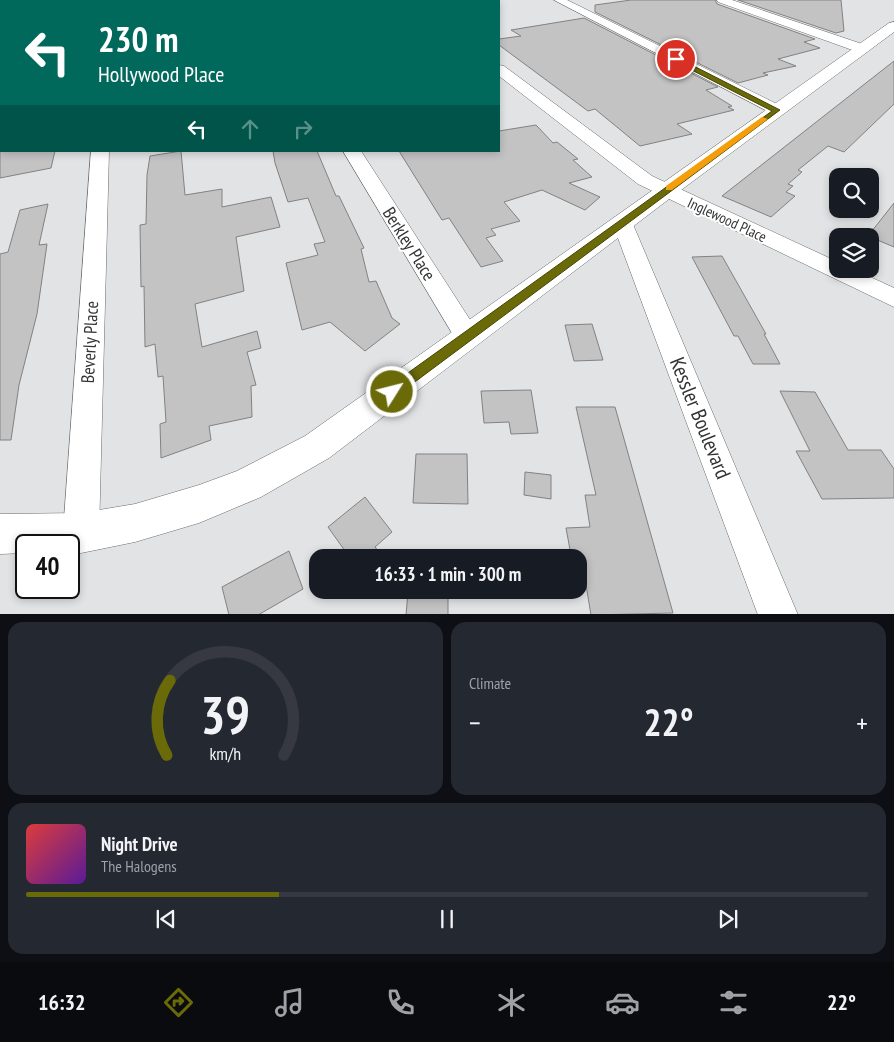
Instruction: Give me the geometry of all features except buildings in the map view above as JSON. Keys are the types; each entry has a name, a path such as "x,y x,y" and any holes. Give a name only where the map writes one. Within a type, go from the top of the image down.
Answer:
{"street":[{"path":"559,0 777,110"},
{"path":"722,0 863,49"},
{"path":"0,534 81,533 135,523 199,504 248,484 317,447 664,191 894,26"},
{"name":"Inglewood Place","path":"500,70 645,180 664,191 894,298"},
{"name":"Beverly Place","path":"81,533 100,152"},
{"name":"Berkley Place","path":"353,152 467,336"},
{"name":"Kessler Boulevard","path":"622,222 778,614"}],"slow traffic":[{"path":"669,188 764,119"}],"route":[{"path":"392,392 777,110 676,59"}]}
